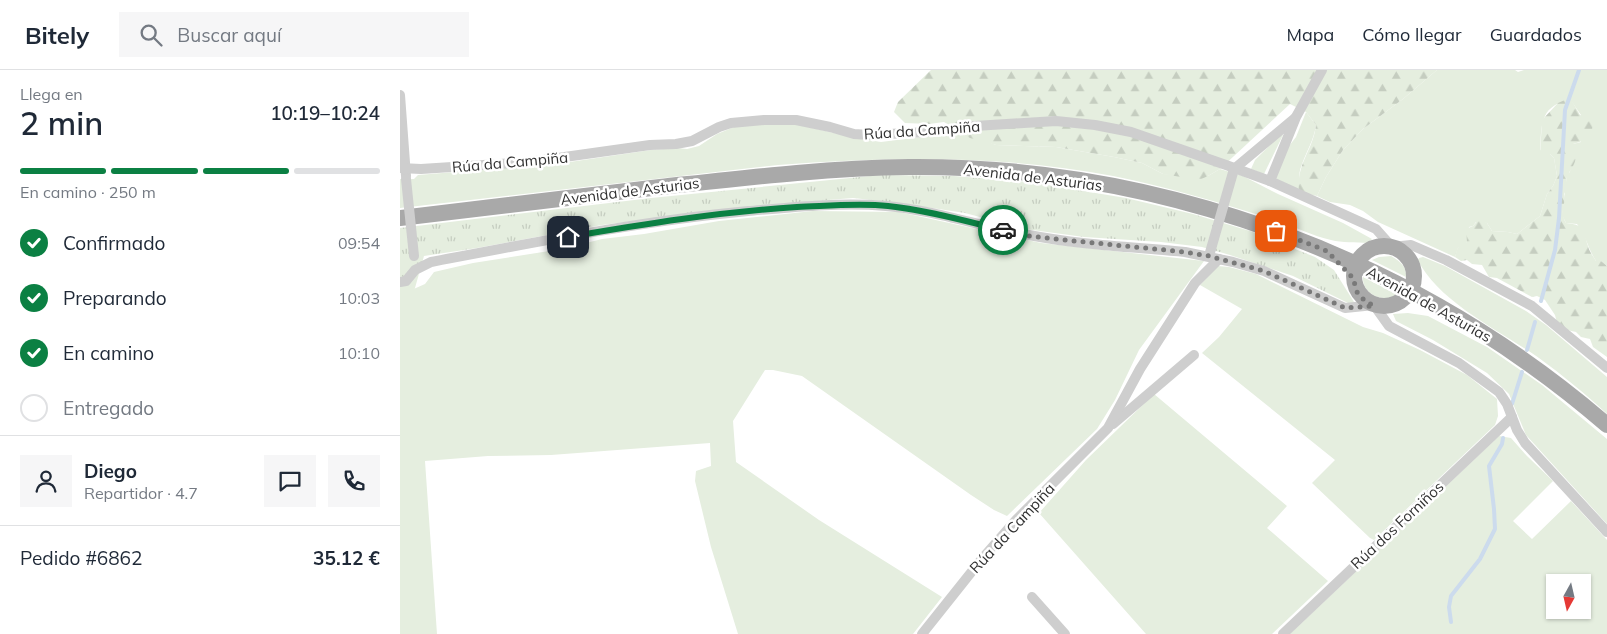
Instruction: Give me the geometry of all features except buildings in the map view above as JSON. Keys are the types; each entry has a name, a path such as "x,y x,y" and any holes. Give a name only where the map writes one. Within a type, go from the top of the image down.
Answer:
{"main road":[{"name":"Avenida de Asturias","path":"400,218 753,177 864,168 956,168 1039,174 1142,192 1240,218 1327,251"},
{"path":"1327,251 1370,249 1382,246 1392,247 1404,254 1410,261 1414,271 1448,311"},
{"path":"1370,249 1364,253 1354,270 1357,292 1364,300 1374,306 1422,305 1448,311"},
{"path":"1327,251 1354,270"},
{"name":"Avenida de Asturias","path":"1354,270 1410,290 1448,311 1522,359 1585,406 1607,425"},
{"path":"1393,305 1399,302 1410,290 1414,280 1414,271"}],"street":[{"path":"1270,182 1296,117 1322,70"},
{"path":"400,95 404,172 415,270"},
{"path":"1214,258 1234,169 1296,117"},
{"name":"Rúa da Campiña","path":"404,172 529,162 650,145 676,144 692,141 731,123 788,120 818,124 854,134 870,135 1056,121 1096,125 1131,132 1172,145 1270,182 1376,229 1392,247"},
{"path":"400,282 406,281 415,270 431,262 639,224 760,210 838,205 895,207 923,211 1029,236 1185,252 1214,258 1264,271 1345,308 1374,306 1389,326 1460,363 1499,392 1507,404 1525,443 1607,532"},
{"path":"1392,247 1410,245 1446,260 1532,306 1607,368"},
{"name":"Rúa da Campiña","path":"1108,428 1140,369 1194,283 1214,258"},
{"name":"Rúa da Campiña","path":"922,634 981,560 1016,520 1108,428 1194,354"},
{"name":"Rúa dos Forniños","path":"1283,634 1512,417"},
{"path":"1032,597 1065,634"}],"green space":[{"path":"931,70 1437,70 1363,129 1343,150 1326,177 1317,196 1299,192 1302,165 1312,142 1316,125 1306,112 1290,104 1220,169 1199,180 1163,174 1142,163 1056,147 996,145 970,138 944,122 929,124 905,123 894,112 898,102"},
{"path":"1437,70 1515,70 1518,72 1524,70 1607,70 1607,266 1601,261 1596,261 1577,224 1566,223 1562,215 1573,144 1581,142 1581,115 1572,102 1568,101 1556,104 1547,113 1541,128 1540,150 1554,158 1557,176 1547,194 1540,216 1517,234 1492,231 1487,223 1476,222 1473,226 1469,227 1467,242 1458,248 1455,257 1378,222 1363,211 1350,205 1330,202 1317,196 1326,177 1343,150 1363,129"},
{"path":"1565,100 1572,101 1580,115 1588,117 1593,125 1591,133 1587,138 1573,144 1576,158 1567,177 1568,187 1564,194 1563,215 1566,223 1577,225 1583,229 1589,250 1596,261 1601,261 1607,266 1607,357 1593,347 1590,339 1581,337 1576,332 1567,330 1557,323 1555,315 1545,300 1537,296 1532,297 1497,278 1489,277 1482,265 1472,264 1467,260 1461,261 1455,257 1458,247 1467,242 1466,229 1473,226 1479,219 1487,223 1492,231 1517,234 1540,216 1547,194 1557,176 1554,158 1550,154 1542,159 1540,155 1542,120 1558,103"},
{"path":"1306,112 1316,125 1312,141 1300,170 1299,192 1284,185 1276,178 1286,150 1296,137"},
{"path":"760,123 799,125 881,142 960,132 996,145 1056,147 1114,157 1142,163 1163,174 1208,176 1220,169 1243,176 1343,223 1372,239 1368,243 1331,240 1217,202 1113,176 1029,164 946,159 863,160 778,165 400,208 400,179 414,179 418,175 563,163 651,150 687,149 699,146 717,134 739,125"},
{"path":"1281,134 1283,135 1264,174 1251,169 1255,160"},
{"path":"880,175 954,176 1029,182 1126,198 1193,214 1250,231 1315,257 1334,270 1354,302 1350,304 1293,276 1202,247 1161,242 1084,237 1025,229 965,213 853,198 752,206 602,225 424,256 413,295 400,297 400,228 651,198"},
{"path":"813,211 899,212 1041,243 1204,261 1139,350 1115,400 1097,429 1007,516 971,495 802,376 765,370 733,421 736,462 819,520 942,597 913,634 738,634 711,547 695,481 696,471 711,466 710,443 551,455 488,456 425,461 437,634 400,634 400,295 425,284 434,272 473,263 562,249 602,239 719,221"},
{"path":"1391,256 1402,265 1406,277 1372,260"},
{"path":"1423,257 1445,266 1526,311 1546,325 1607,377 1607,414 1539,358 1455,303 1427,275 1418,260"},
{"path":"1218,266 1256,274 1363,327 1383,333 1420,350 1467,375 1497,399 1498,416 1495,425 1374,540 1370,538 1312,483 1335,460 1202,353 1219,337 1242,309 1200,285"},
{"path":"1363,277 1398,295 1386,298 1375,296 1366,289"},
{"path":"1408,313 1428,316 1487,347 1542,385 1607,439 1607,524 1526,435 1509,394 1487,373 1433,340 1396,321 1393,314"},
{"path":"1154,394 1287,506 1267,528 1328,581 1272,634 1146,634 1039,513 1086,460"},
{"path":"1499,436 1511,438 1553,481 1513,521 1532,539 1571,501 1607,540 1607,634 1290,634"}],"waterway":[{"path":"1541,301 1555,250 1559,218 1565,110 1579,70"},
{"path":"1527,350 1535,322"},
{"path":"1512,404 1522,372"},
{"path":"1451,622 1449,607 1451,596 1480,559 1495,529 1489,466 1502,444 1503,438"}],"way so far":[{"path":"1003,230 1029,236 1209,256 1264,271 1345,308 1374,306 1364,300 1357,292 1353,278 1327,251 1276,231"}],"route":[{"path":"568,237 639,224 700,216 838,205 886,206 923,211 1003,230"}]}
